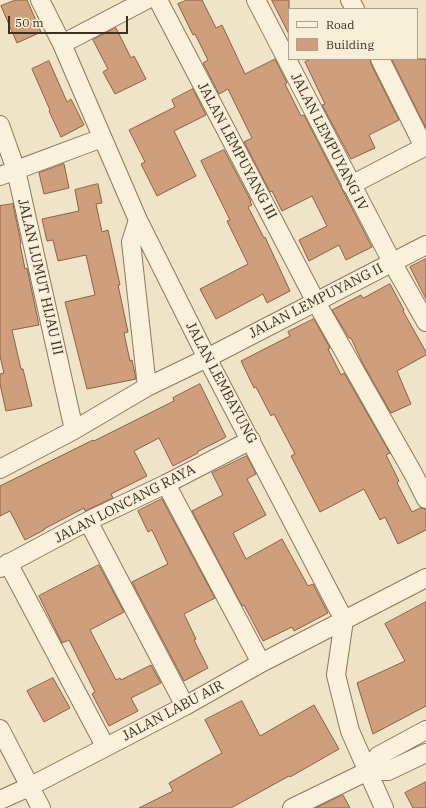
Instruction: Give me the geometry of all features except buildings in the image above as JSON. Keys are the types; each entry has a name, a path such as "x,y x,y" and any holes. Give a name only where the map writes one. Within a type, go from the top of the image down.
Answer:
{"street":[{"name":"JALAN LEMBAYUNG","path":"40,0 62,44 138,220 207,358 344,620"},
{"path":"62,44 146,0"},
{"name":"JALAN LEMPUYANG III","path":"158,0 316,302 420,471 426,499"},
{"name":"JALAN LEMPUYANG IV","path":"256,0 351,185 426,322"},
{"path":"351,185 425,147 381,60"},
{"name":"JALAN LUMUT HIJAU III","path":"0,125 8,173 74,430"},
{"path":"8,173 102,138"},
{"path":"138,220 131,242 147,387"},
{"name":"JALAN LEMPUYANG II","path":"0,468 74,430 147,387 207,358 426,245"},
{"name":"JALAN LONCANG RAYA","path":"4,565 88,521 166,484 251,440"},
{"path":"166,484 261,663"},
{"path":"88,521 185,706"},
{"path":"4,565 105,746"},
{"name":"JALAN LABU AIR","path":"0,800 29,787 105,746 185,706 261,663 426,578"},
{"path":"344,620 336,675 350,731 384,808"},
{"path":"0,729 41,808"},
{"path":"368,771 378,756 426,730"},
{"path":"292,808 368,771 388,771 426,753"}]}
